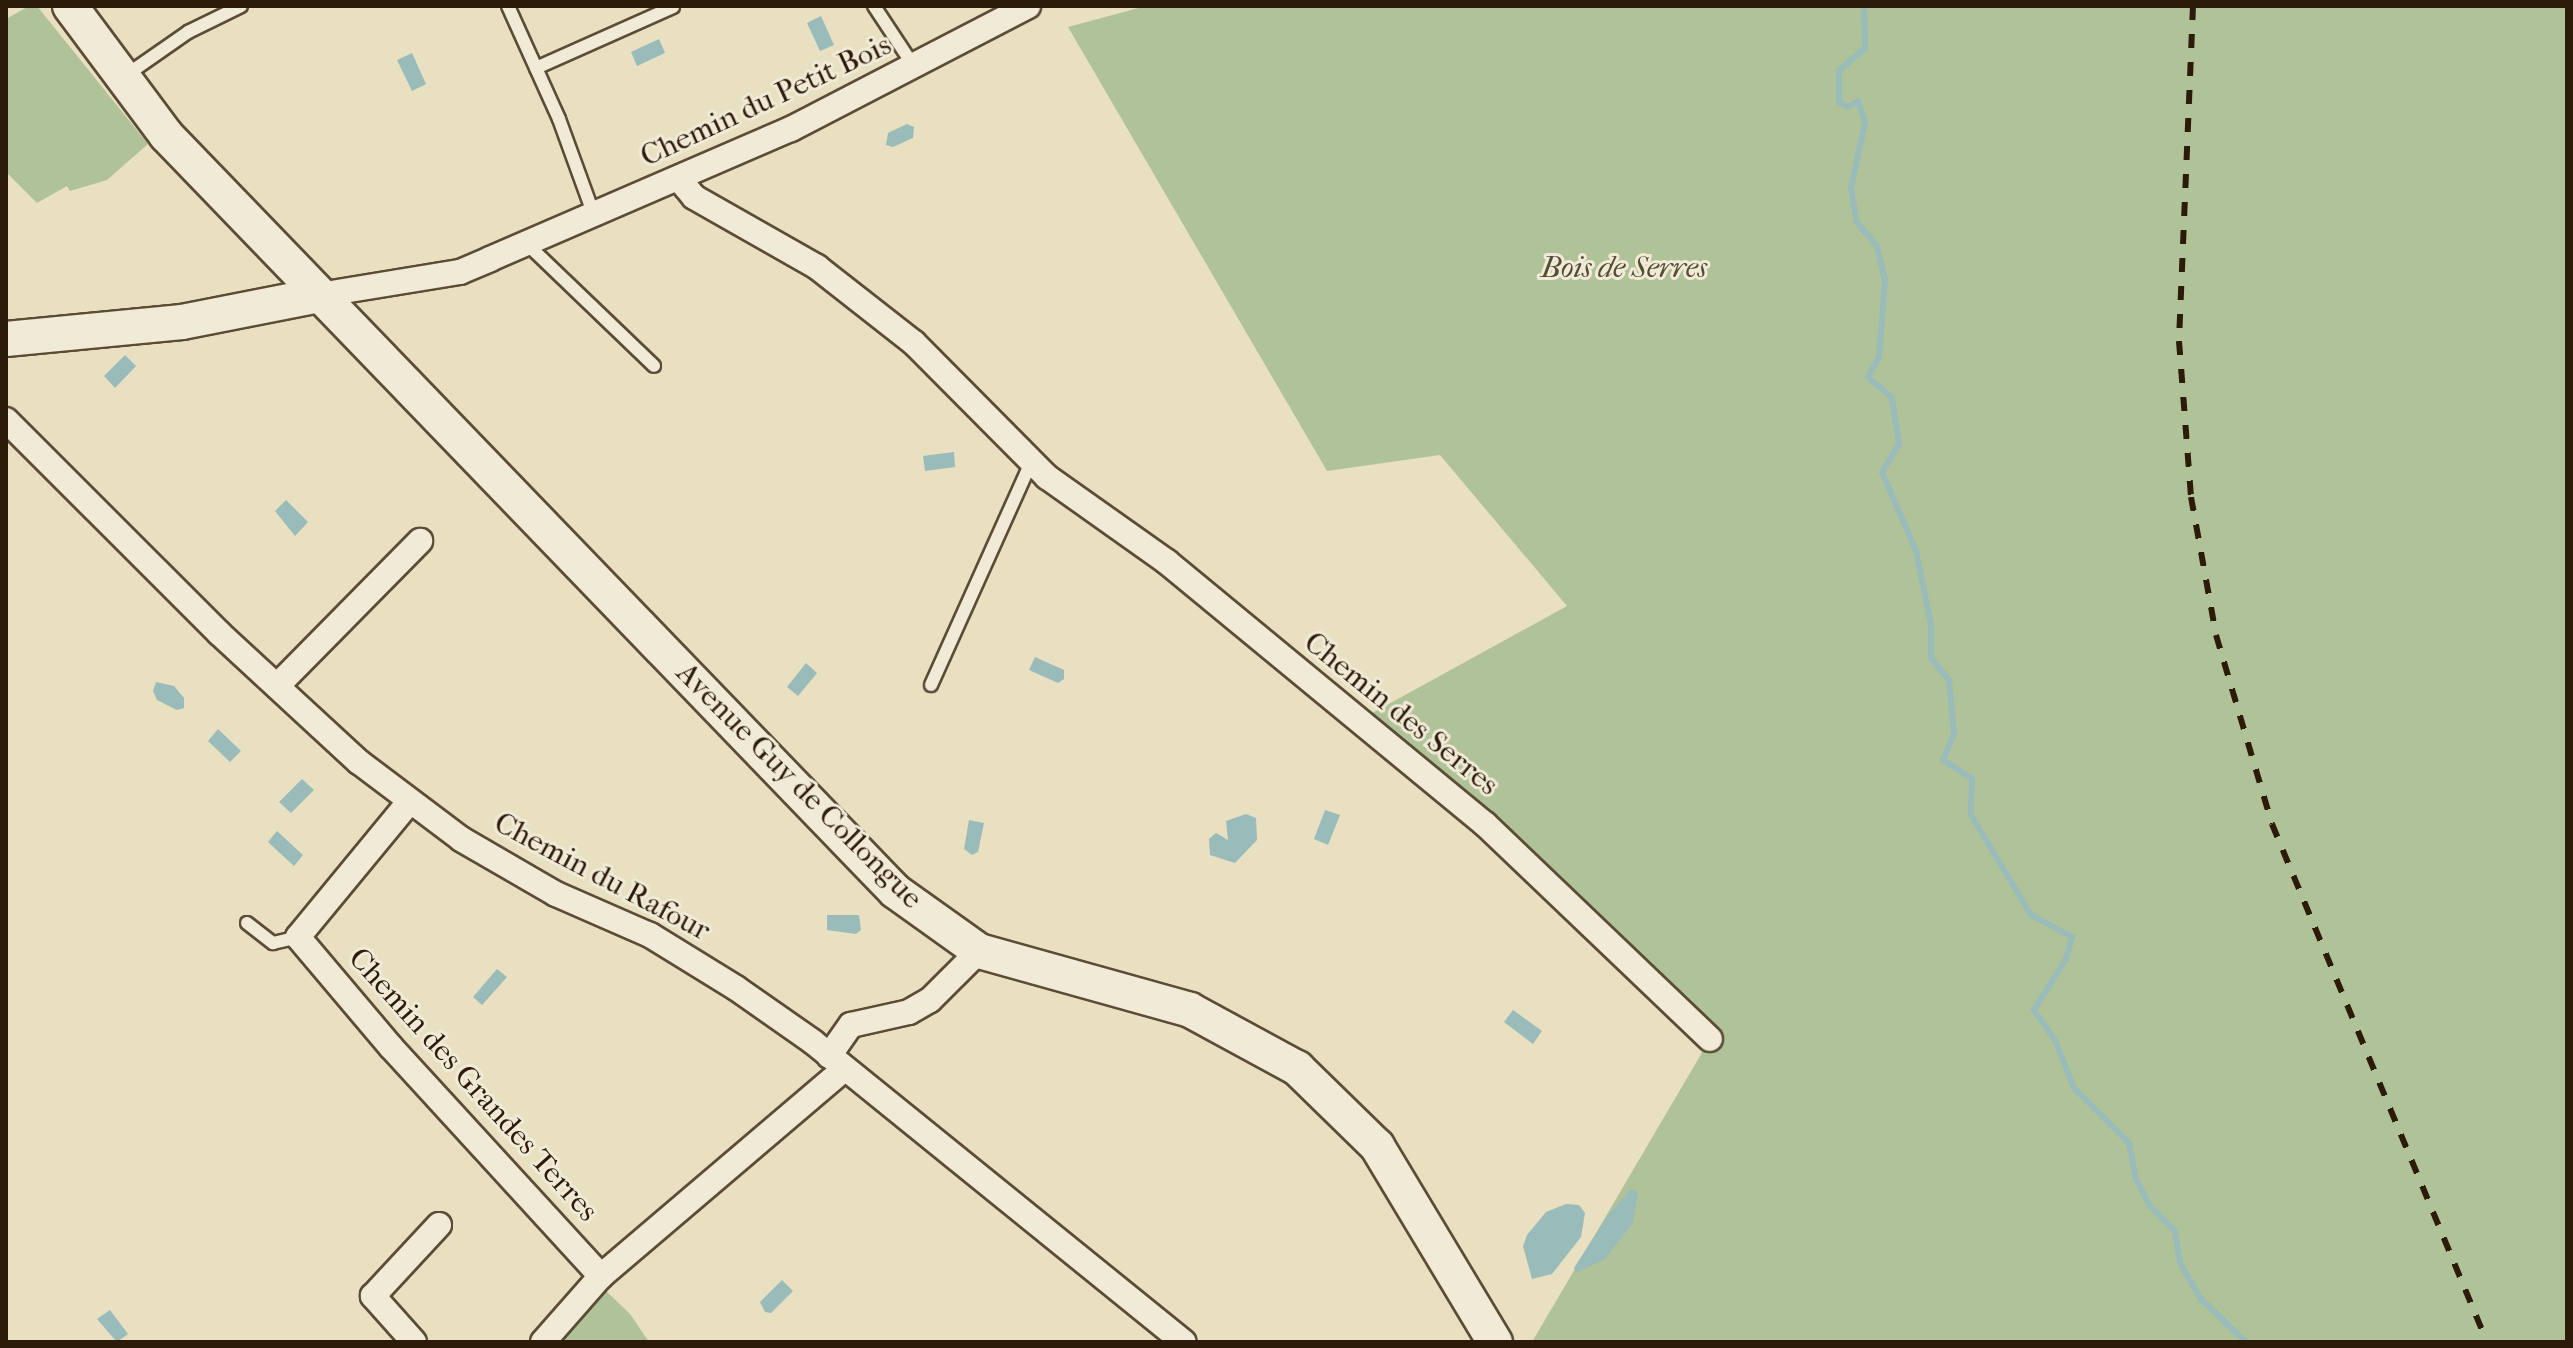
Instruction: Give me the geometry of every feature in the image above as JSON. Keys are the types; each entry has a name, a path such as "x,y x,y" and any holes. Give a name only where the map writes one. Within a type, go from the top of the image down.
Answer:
{"main road":[{"name":"Avenue Guy de Collongue","path":"70,6 166,135 319,295 365,362 488,465 895,891 979,951 1190,1010 1297,1068 1377,1146 1495,1342"},
{"path":"6,339 182,322 319,295"}],"street":[{"name":"Chemin du Petit Bois","path":"319,295 460,272 679,179 915,68 1028,6"},
{"name":"Chemin des Serres","path":"679,179 694,197 817,267 914,343 1031,462 1167,562 1470,812 1710,1039"},
{"name":"Chemin du Rafour","path":"6,420 277,686 410,801 461,839 556,894 692,958 836,1063 1184,1342"},
{"path":"277,686 420,541"},
{"path":"298,937 410,801"},
{"name":"Chemin des Grandes Terres","path":"298,937 391,1047 601,1276"},
{"path":"543,1342 601,1276 836,1063 851,1025 909,1012 930,1000 979,951"},
{"path":"414,1342 373,1296 439,1225"}],"lane":[{"path":"135,69 188,32 241,6"},
{"path":"508,6 594,215"},
{"path":"874,6 915,68"},
{"path":"536,68 673,7"},
{"path":"527,244 654,366"},
{"path":"931,685 1031,462"},
{"path":"247,923 273,943 298,937"}],"green space":[{"path":"29,6 37,6 148,144 107,180 70,191 67,186 37,203 6,172 6,19"},
{"name":"Bois de Serres","path":"1146,6 2567,6 2567,1342 1532,1342 1710,1039 1356,722 1567,606 1440,455 1327,471 1068,27"},
{"path":"602,1287 630,1314 649,1342 557,1342"}],"water":[{"path":"821,16 834,45 820,51 807,23"},
{"path":"659,39 665,53 637,66 631,52"},
{"path":"412,53 426,84 412,91 397,60"},
{"path":"907,124 914,127 913,138 893,147 886,145 888,133"},
{"path":"125,355 136,366 115,388 104,376"},
{"path":"954,452 955,467 925,471 923,456"},
{"path":"286,500 308,522 295,536 275,511"},
{"path":"1035,657 1064,670 1064,679 1058,683 1029,670"},
{"path":"806,663 817,673 798,696 787,687"},
{"path":"156,682 174,686 184,698 184,708 177,710 157,700 153,691"},
{"path":"218,729 241,751 230,762 208,741"},
{"path":"302,779 314,790 291,813 279,802"},
{"path":"1325,810 1340,815 1328,845 1314,839"},
{"path":"1246,814 1256,818 1257,840 1235,863 1210,855 1209,839 1216,833 1228,840 1226,821"},
{"path":"969,820 984,823 978,852 972,855 964,849"},
{"path":"277,831 303,855 294,866 268,842"},
{"path":"827,915 859,915 861,930 856,934 827,930"},
{"path":"497,969 507,977 482,1005 473,997"},
{"path":"1513,1010 1542,1031 1533,1044 1504,1022"},
{"path":"1631,1189 1638,1193 1633,1223 1605,1259 1576,1273 1574,1268 1608,1215"},
{"path":"1566,1204 1579,1205 1585,1213 1581,1237 1552,1274 1532,1279 1523,1246 1527,1235 1546,1212"},
{"path":"782,1280 793,1291 771,1313 765,1312 760,1302"},
{"path":"110,1310 128,1334 117,1342 97,1319"}],"waterway":[{"path":"1864,6 1865,48 1839,71 1839,102 1848,107 1858,101 1865,122 1851,188 1856,221 1877,246 1885,280 1879,357 1868,377 1892,398 1899,444 1882,472 1916,551 1931,625 1931,658 1949,680 1954,734 1943,760 1972,779 1971,815 2031,915 2072,937 2066,959 2034,1010 2055,1040 2074,1088 2129,1143 2136,1179 2150,1206 2175,1231 2180,1263 2201,1299 2246,1342"}],"railway":[{"path":"2193,6 2179,341 2191,497 2216,635 2272,824 2487,1342"}]}
